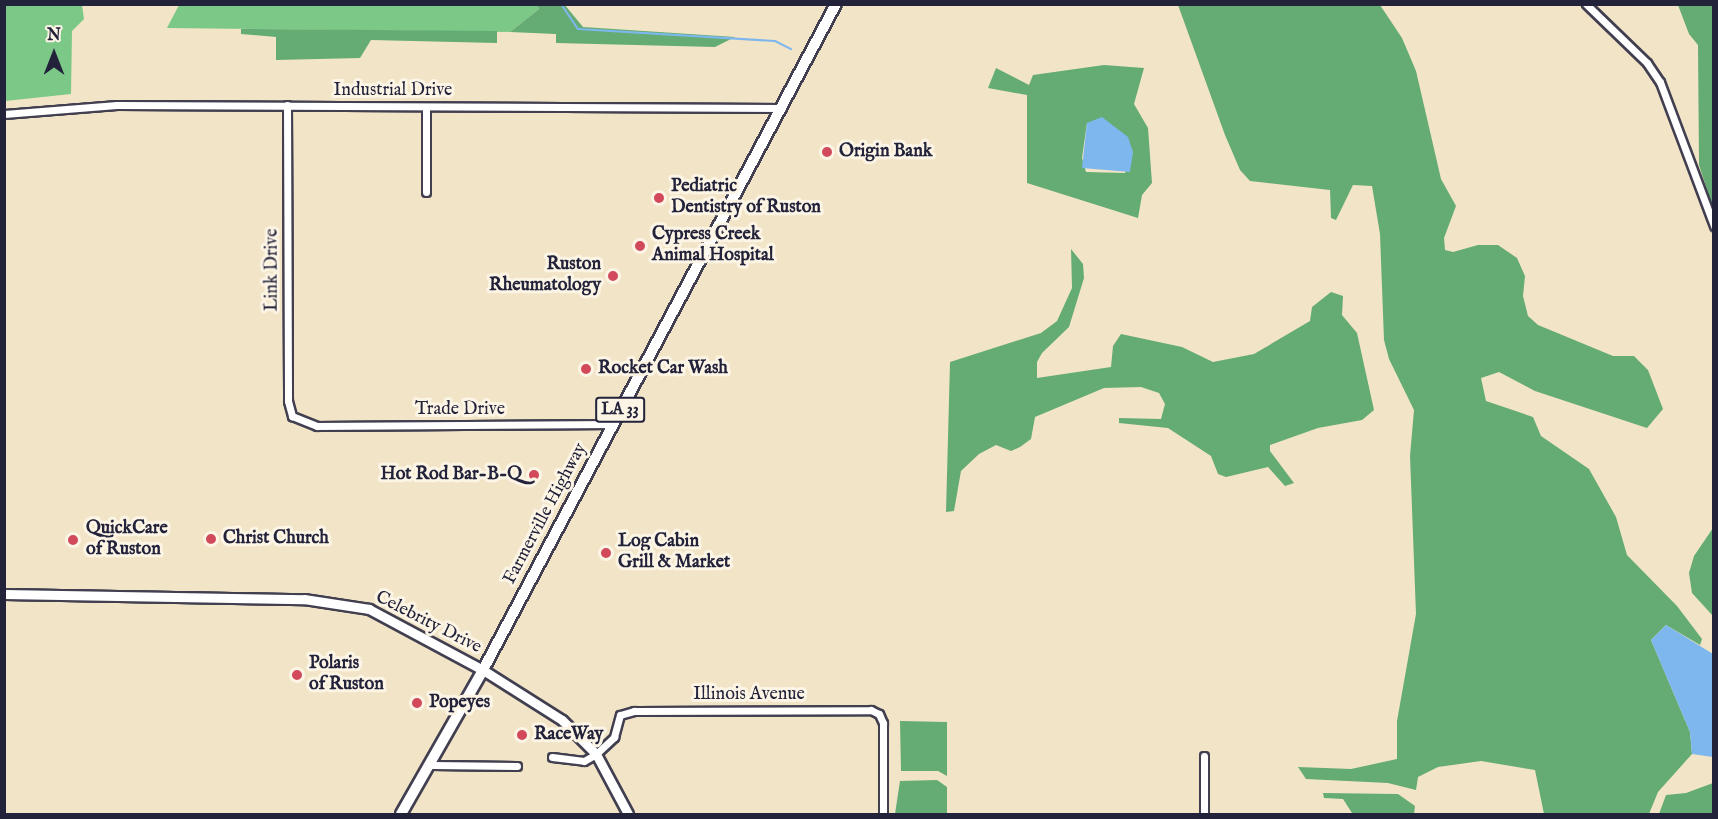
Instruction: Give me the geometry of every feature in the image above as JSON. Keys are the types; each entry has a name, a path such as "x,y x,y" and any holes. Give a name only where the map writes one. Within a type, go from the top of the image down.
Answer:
{"main road":[{"name":"Farmerville Highway","path":"401,814 432,765 836,4"}],"street":[{"path":"1586,4 1647,63 1660,82 1713,226"},
{"name":"Industrial Drive","path":"4,114 117,105 782,108"},
{"name":"Link Drive","path":"287,105 288,400 292,416 309,425"},
{"path":"426,107 426,192"},
{"name":"Trade Drive","path":"309,425 612,424"},
{"name":"Celebrity Drive","path":"4,594 328,600 369,609 483,670 549,710 596,754 628,814"},
{"name":"Illinois Avenue","path":"596,754 614,737 623,713 876,711 883,728 883,814"},
{"path":"552,758 584,761 596,754"},
{"path":"1204,756 1204,814"},
{"path":"432,765 517,765"}],"green space":[{"path":"537,4 539,9 510,32 167,28 179,5"},
{"path":"564,4 583,27 735,37 715,47 556,43 556,34 510,32 539,9 537,5"},
{"path":"4,5 82,5 84,19 72,31 71,94 5,101"},
{"path":"1178,5 1380,5 1402,38 1416,71 1441,179 1456,206 1444,238 1445,250 1453,252 1478,245 1498,245 1517,258 1525,276 1523,296 1528,316 1538,325 1613,356 1634,356 1648,370 1663,409 1647,428 1535,391 1499,372 1481,378 1486,401 1533,417 1541,436 1589,469 1616,517 1627,555 1677,606 1702,639 1700,645 1666,625 1651,640 1690,732 1692,754 1658,792 1649,814 1544,814 1535,770 1481,761 1438,767 1418,777 1416,790 1388,783 1306,779 1298,767 1351,769 1397,759 1397,721 1416,614 1410,456 1414,410 1389,359 1384,340 1380,234 1372,186 1353,185 1336,220 1331,218 1330,190 1250,181 1240,170 1225,135"},
{"path":"1678,5 1713,5 1713,208 1699,165 1698,45 1689,34"},
{"path":"241,29 497,31 497,43 371,40 360,58 276,60 276,37 241,34"},
{"path":"1104,65 1144,68 1134,104 1148,128 1152,183 1142,195 1138,218 1027,183 1027,95 988,88 996,68 1029,85 1033,75","holes":["1087,123 1133,152 1125,173 1086,172 1082,158"]},
{"path":"1071,249 1083,264 1084,278 1069,327 1042,353 1037,362 1037,378 1111,367 1113,346 1121,334 1182,347 1213,362 1254,354 1310,321 1312,307 1331,292 1343,296 1342,315 1357,333 1374,410 1362,420 1318,428 1270,445 1270,451 1294,483 1285,486 1268,467 1226,477 1218,474 1211,456 1168,428 1119,423 1119,418 1161,419 1165,404 1159,393 1141,387 1104,388 1035,417 1031,439 1020,447 1011,451 996,445 979,454 961,471 954,511 946,512 950,362 1041,333 1057,321 1072,288"},
{"path":"1713,528 1713,616 1692,593 1689,573 1694,556"},
{"path":"900,721 947,722 947,776 938,771 901,771"},
{"path":"937,780 947,787 947,814 895,814 900,781"},
{"path":"1713,783 1713,814 1659,814 1666,795 1686,793"},
{"path":"1323,793 1398,794 1415,806 1414,814 1352,813 1343,799 1324,798"}],"water":[{"path":"1102,117 1128,137 1133,152 1130,172 1082,168 1087,123"},
{"path":"1666,625 1713,654 1713,757 1692,754 1690,732 1651,640"}],"waterway":[{"path":"561,4 578,29 775,41 791,49"}],"place":[{"name":"Origin Bank","path":"827,152"},
{"name":"Pediatric Dentistry of Ruston","path":"659,198"},
{"name":"Cypress Creek Animal Hospital","path":"640,246"},
{"name":"Ruston Rheumatology","path":"613,276"},
{"name":"Rocket Car Wash","path":"586,369"},
{"name":"Hot Rod Bar-B-Q","path":"534,475"},
{"name":"Christ Church","path":"211,539"},
{"name":"QuickCare of Ruston","path":"73,540"},
{"name":"Log Cabin Grill & Market","path":"606,553"},
{"name":"Polaris of Ruston","path":"297,675"},
{"name":"Popeyes","path":"417,703"},
{"name":"RaceWay","path":"522,735"}]}
